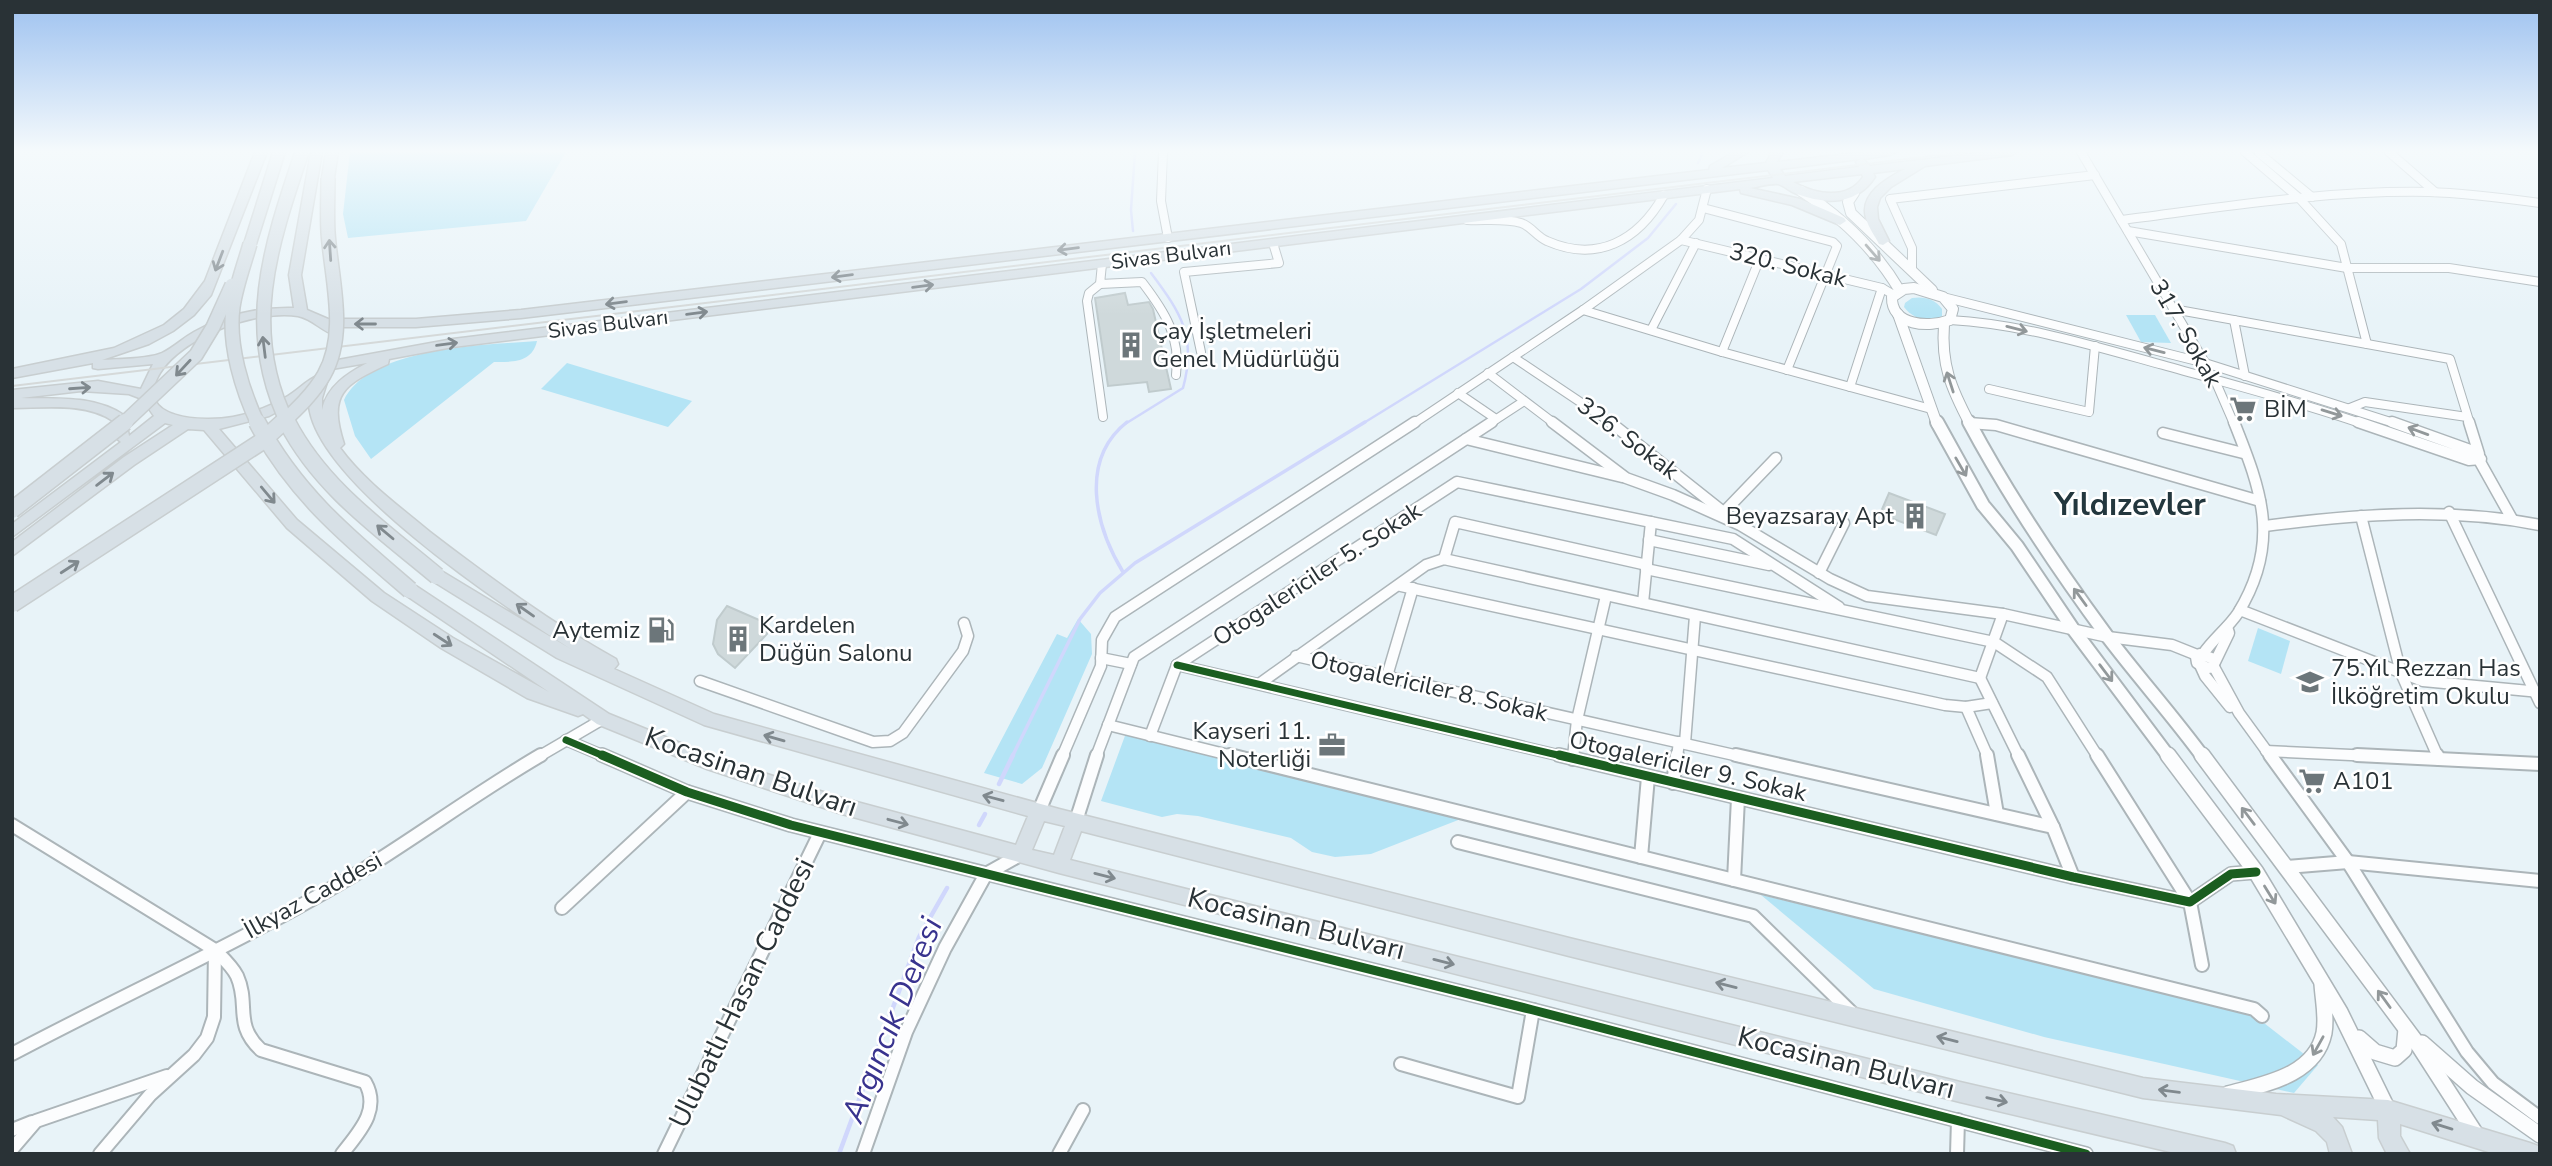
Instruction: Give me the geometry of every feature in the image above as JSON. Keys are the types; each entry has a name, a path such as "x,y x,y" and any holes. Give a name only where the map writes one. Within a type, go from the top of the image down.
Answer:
{"highway":[{"path":"189,340 240,206"},
{"path":"12,510 131,417 196,355 213,327 250,244 262,206"},
{"path":"285,206 268,262 262,304 266,364 291,433 333,488 437,576 563,653 710,720"},
{"path":"307,206 295,275 301,313 257,314 222,324 189,340 165,358 151,377 147,396 149,404 163,417 185,424 208,425 272,410 291,400 327,371"},
{"path":"12,604 261,442 303,404 325,374 335,342 336,304 328,206"},
{"name":"Sivas Bulvarı","path":"301,313 329,323 416,323 521,314 1426,206"},
{"name":"Sivas Bulvarı","path":"327,371 422,348 1571,206"},
{"path":"1803,206 1840,221"},
{"path":"1873,206 1872,220 1883,242"},
{"name":"Kocasinan Bulvarı","path":"250,244 232,316 236,357 254,420 272,453 316,509 410,590 603,719 713,764 789,790 1021,855 1960,1091 2225,1154"},
{"path":"12,374 75,363 133,345 180,318 208,289"},
{"path":"329,323 335,329 340,343 313,395 319,426 341,459 388,506 458,562 561,635 710,720"},
{"path":"341,459 329,414 333,398 368,368 422,348"},
{"path":"12,374 165,358"},
{"path":"12,395 101,387 132,390 147,396"},
{"path":"12,403 83,406 114,413 120,419 123,430 112,455"},
{"path":"12,532 163,417"},
{"path":"12,550 114,472 185,424"},
{"path":"208,425 292,524 378,597 447,643 533,693 603,719"},
{"name":"Kocasinan Bulvarı","path":"710,720 1076,821 2143,1088 2276,1104 2388,1110 2482,1145 2530,1154"},
{"path":"1021,855 1039,811"},
{"path":"1059,864 1076,821"},
{"path":"2276,1104 2320,1121 2337,1135 2341,1154"},
{"path":"2388,1110 2390,1138 2399,1154"}],"street":[{"path":"1162,206 1168,238"},
{"path":"1461,220 1522,223 1542,239 1571,251 1585,251 1604,247 1634,231 1658,206"},
{"path":"1821,206 1878,258 1897,293"},
{"path":"1849,206 1849,210 1953,309 1947,322 1942,349 1950,386 2000,480 2108,637 2160,699 2406,1029 2482,1145"},
{"path":"1893,206 1912,248 1912,271"},
{"name":"317. Sokak","path":"2113,206 2216,381 2260,501 2264,526 2261,554 2239,610 2227,627"},
{"path":"2121,220 2232,206"},
{"path":"2307,206 2341,244 2367,344"},
{"path":"1039,811 1101,666 1104,634 1120,612 1583,310 1681,240 1695,226 1703,208 1835,243 1837,246 1787,370"},
{"path":"2128,231 2347,268 2449,268 2540,282"},
{"name":"320. Sokak","path":"1681,240 1897,293"},
{"path":"1201,352 1184,272 1279,262 1273,243"},
{"path":"1651,330 1696,243"},
{"path":"1722,352 1760,258"},
{"path":"1100,284 1102,264"},
{"path":"1103,417 1087,301 1089,293 1100,284 1142,282 1173,325 1178,346 1176,375"},
{"path":"1850,387 1882,288"},
{"path":"2388,1110 2340,1012 2256,872 2073,629 2017,546 1983,505 1953,455 1931,409 1898,314 1890,302 1897,293 1914,288 2205,363 2350,408 2479,457"},
{"path":"2173,309 2450,359 2479,457 2512,519"},
{"path":"1583,310 1722,352 1931,409"},
{"path":"1898,314 1925,326 1947,322 1990,322 2095,346 2311,406 2469,460 2479,457"},
{"path":"2234,320 2245,376"},
{"path":"1989,389 2089,412 2095,346"},
{"name":"326. Sokak","path":"1513,357 1625,432 1740,525"},
{"path":"1488,373 1626,478"},
{"path":"1458,393 1496,419"},
{"path":"1076,821 1134,657 1524,401"},
{"path":"2350,408 2365,402 2467,417"},
{"path":"1969,424 1996,425 2260,501"},
{"path":"2163,433 2243,453"},
{"path":"1466,439 1626,478 1673,495 1740,525 1819,573 1867,596 2003,614 2108,637 2172,645 2215,665 2239,713 2348,862 2467,1052 2493,1083 2540,1118"},
{"path":"1724,512 1776,458"},
{"name":"Otogalericiler 5. Sokak","path":"1177,665 1457,482 1651,522"},
{"path":"2449,512 2537,691 2540,703"},
{"path":"2264,526 2361,516 2449,512 2540,525"},
{"path":"2361,516 2401,673 2439,759"},
{"path":"1444,559 1455,522 1844,611 1994,642 2047,677 2190,902 2202,965"},
{"path":"1643,603 1651,522 1733,538 1844,611"},
{"path":"1819,573 1844,523"},
{"path":"1649,540 1776,566"},
{"path":"1259,684 1401,586 1426,565 1444,559 1980,678"},
{"path":"1401,586 1945,705 1966,707 1992,703"},
{"path":"1387,676 1413,588"},
{"path":"1573,759 1577,720 1606,596"},
{"path":"2239,610 2423,681 2537,691"},
{"path":"2003,614 1980,678 2053,827 2073,877"},
{"path":"1673,783 1682,743 1695,616"},
{"path":"701,681 873,742 884,742 903,733 963,651 968,636 964,623"},
{"path":"2200,658 2221,629 2227,627 2229,633 2215,665"},
{"name":"Otogalericiler 8. Sokak","path":"1296,656 2053,827"},
{"path":"1101,658 1131,664"},
{"path":"2200,658 2205,676 2231,708 2239,713"},
{"path":"1150,736 1177,665"},
{"name":"Otogalericiler 9. Sokak","path":"1177,665 2073,877 2190,902"},
{"path":"1966,707 1990,762 1997,814"},
{"name":"İlkyaz Caddesi","path":"12,1054 215,950 365,869 488,786 603,719"},
{"path":"1108,725 2254,1009 2262,1016"},
{"path":"850,759 856,736"},
{"path":"566,740 687,792 820,833 1533,1010 2086,1154"},
{"path":"2266,751 2540,764"},
{"path":"1641,857 1648,777"},
{"path":"562,908 687,792"},
{"path":"1734,880 1738,798"},
{"path":"12,825 215,950 232,968 239,982 242,1023 253,1044 269,1054 359,1079 369,1087 372,1100 370,1114 342,1154"},
{"name":"Ulubatlı Hasan Caddesi","path":"664,1154 820,833"},
{"path":"1458,842 1753,916 1855,1016"},
{"path":"863,1154 888,1080 926,988 986,874 1021,855"},
{"path":"2287,867 2348,862 2540,881"},
{"path":"2190,902 2231,874 2256,872"},
{"path":"100,1154 149,1095 202,1046 211,1030 214,1017 215,950"},
{"path":"2218,1097 2303,1068 2321,1046 2325,1032 2322,980"},
{"path":"1401,1064 1518,1097 1533,1010"},
{"path":"2340,1012 2366,1048 2380,1056 2395,1058 2404,1050 2406,1029"},
{"path":"2406,1029 2472,1087 2540,1135"},
{"path":"12,1130 172,1075"},
{"path":"1059,1154 1083,1110"},
{"path":"1957,1154 1958,1120"},
{"path":"12,1149 36,1121"}],"shaded area":[{"path":"344,206 534,206 526,221 348,238"},
{"path":"1912,298 1933,301 1942,309 1942,316 1927,320 1912,315 1904,307"},
{"path":"2126,315 2155,315 2171,343 2141,342"},
{"path":"537,341 531,354 520,360 494,362 371,459 355,436 344,400 358,382 378,369 431,352"},
{"path":"567,363 692,401 668,427 541,389"},
{"path":"1078,619 1091,634 1092,654 1042,768 1022,784 984,773 1057,634 1067,638"},
{"path":"2258,628 2290,641 2281,674 2248,661"},
{"path":"1126,733 1471,815 1371,854 1335,857 1312,852 1291,838 1198,816 1177,814 1162,817 1101,801"},
{"path":"1761,895 2246,1009 2318,1065 2294,1093 2044,1037 1874,989"}],"building":[{"name":"Çay İşletmeleri Genel Müdürlüğü","path":"1125,293 1128,305 1149,302 1153,309 1171,389 1149,392 1147,382 1108,386 1095,298"},
{"name":"Beyazsaray Apt","path":"1889,493 1945,514 1936,535 1880,514"},
{"name":"Kardelen Düğün Salonu","path":"727,606 766,623 767,634 735,668 718,654 713,644 717,620"}],"waterway":[{"path":"1131,206 1133,231"},
{"path":"1362,424 1581,289 1648,238 1674,206"},
{"path":"1125,424 1183,388 1187,370 1184,326 1171,301 1151,273"},
{"path":"1012,757 1080,619 1100,593 1135,563 1365,422"},
{"path":"1123,572 1105,534 1096,494 1102,455 1112,437 1125,424"},
{"path":"999,784 1013,755"},
{"path":"979,825 985,814"},
{"name":"Argıncık Deresi","path":"839,1154 919,937 947,888"}],"tram line":[{"path":"12,386 1511,206"}],"cycle path":[{"path":"1177,665 2073,877 2190,902 2231,874 2256,872"},
{"path":"566,740 687,792 791,825 1533,1010 2086,1154"}],"place":[{"name":"Çay İşletmeleri Genel Müdürlüğü","path":"1131,345"},
{"name":"BİM","path":"2243,409"},
{"name":"Beyazsaray Apt","path":"1915,516"},
{"name":"Aytemiz","path":"661,630"},
{"name":"Kardelen Düğün Salonu","path":"738,639"},
{"name":"75.Yıl Rezzan Has İlköğretim Okulu","path":"2310,682"},
{"name":"Kayseri 11. Noterliği","path":"1332,745"},
{"name":"A101","path":"2312,781"}],"district":[{"name":"Yıldızevler","path":"2130,504"}]}
